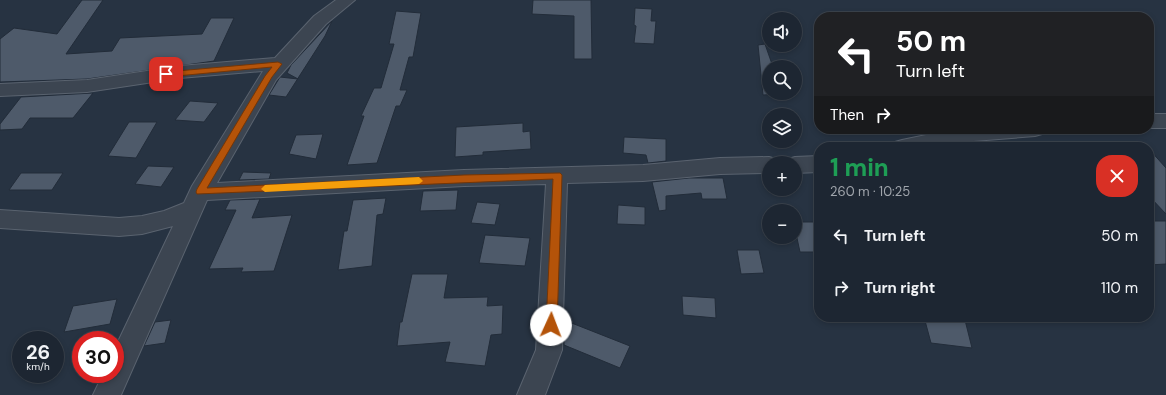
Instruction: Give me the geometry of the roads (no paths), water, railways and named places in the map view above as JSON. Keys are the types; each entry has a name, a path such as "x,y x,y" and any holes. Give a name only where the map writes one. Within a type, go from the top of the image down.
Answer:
{"street":[{"path":"107,395 196,201 269,76 278,64 320,20 347,0"},
{"path":"0,90 87,86 180,72 278,64"},
{"path":"1154,121 1166,121"},
{"path":"927,142 973,134"},
{"path":"802,165 814,164"},
{"path":"0,219 119,227 142,225 167,219 196,201 464,178 643,173 720,166 762,165"},
{"path":"531,395 549,350 557,175"}]}
